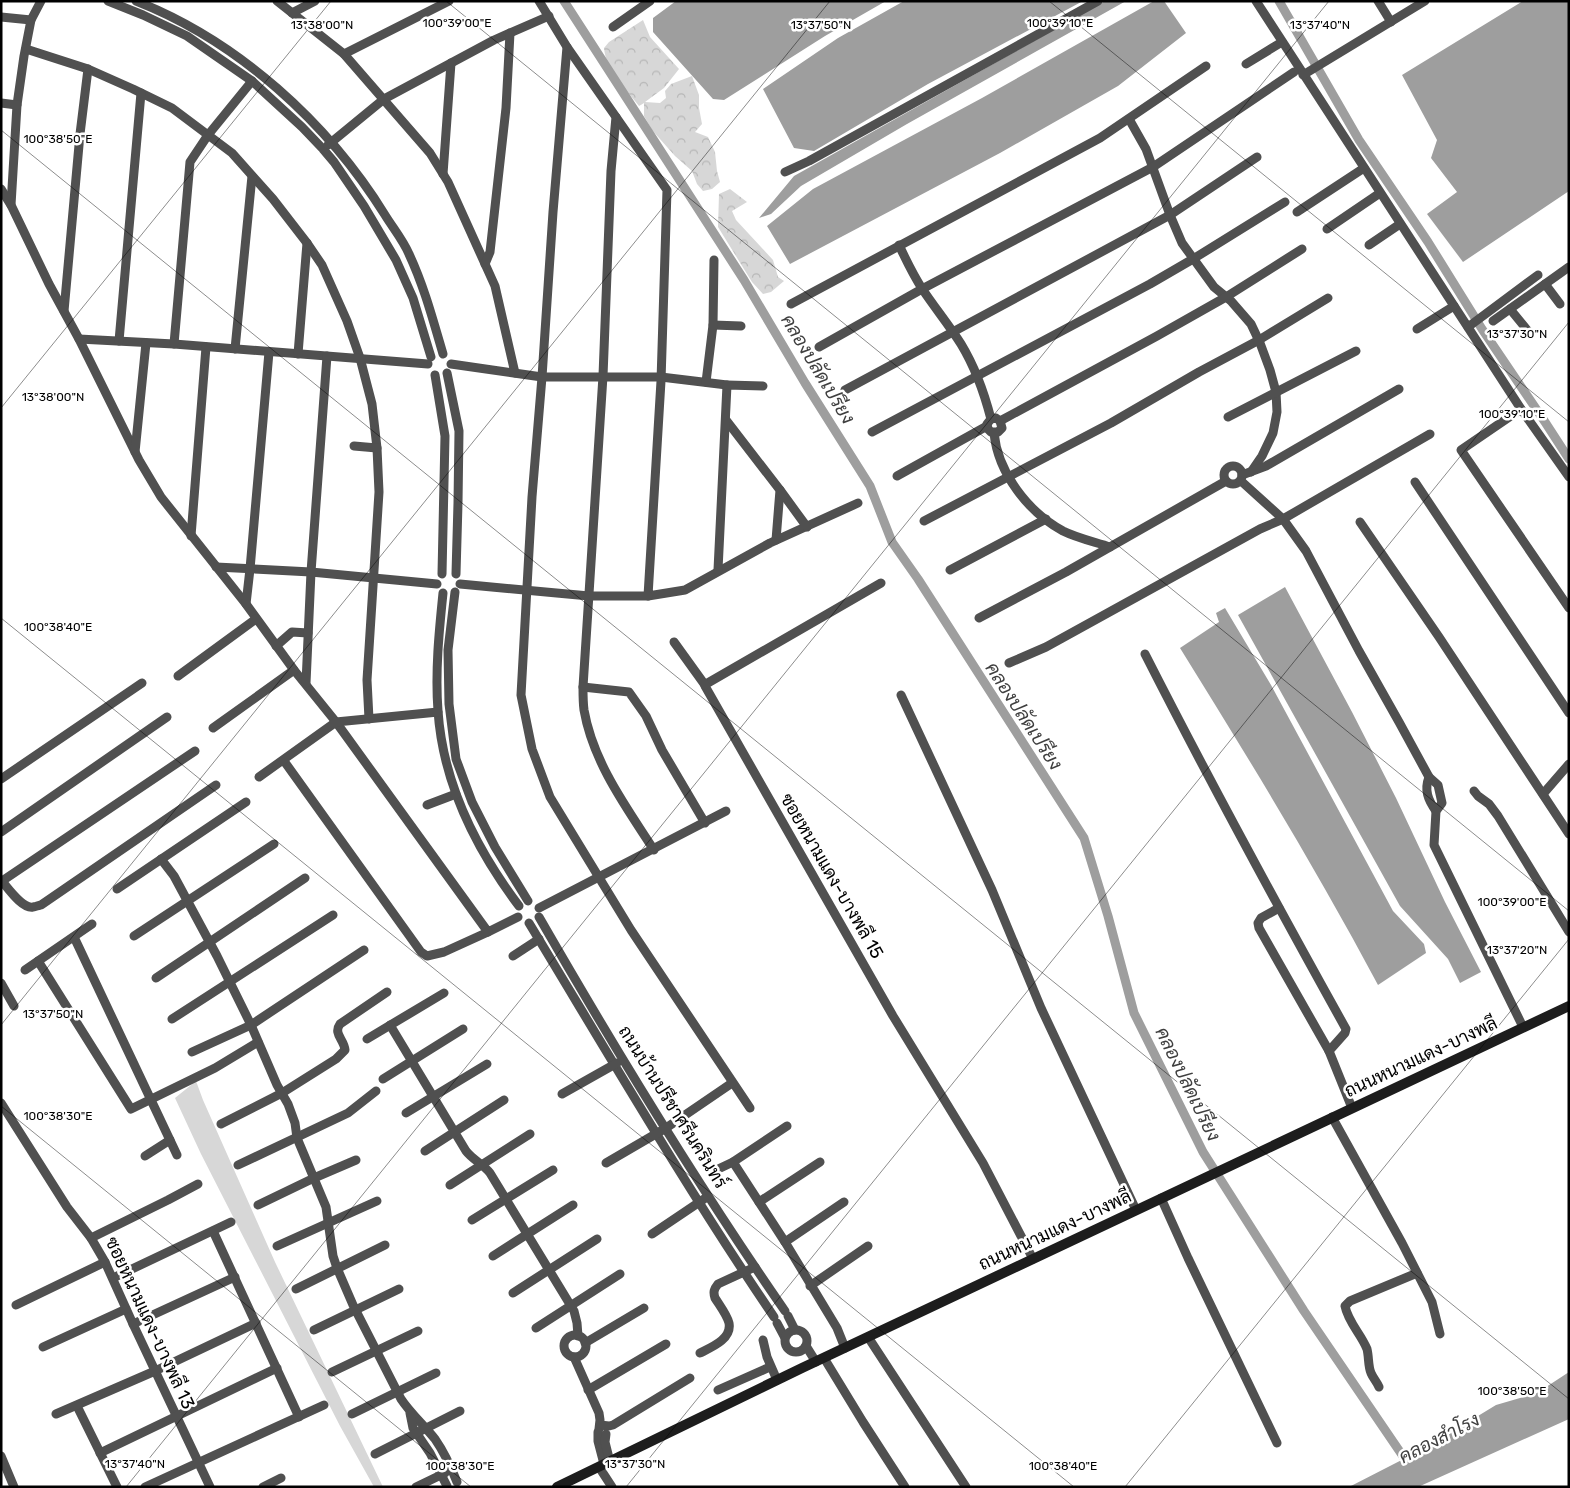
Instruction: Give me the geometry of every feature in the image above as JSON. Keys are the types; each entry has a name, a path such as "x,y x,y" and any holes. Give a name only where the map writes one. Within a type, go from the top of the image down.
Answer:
{"main road":[{"name":"ถนนหนามแดง-บางพลี","path":"557,1487 802,1368 1569,1006"}],"street":[{"path":"11,205 17,106 32,20 41,1"},
{"path":"79,340 174,344 327,356 429,361 437,354 443,354 448,357 450,368 443,375 436,375 430,371 429,361 413,298 396,260 364,206 323,149 252,81 187,36 108,1"},
{"path":"136,1 192,28 261,75 311,120 332,142 373,196 408,252 427,298 443,354"},
{"path":"277,1 344,54 430,154 443,174 495,286 514,373"},
{"path":"292,13 315,1"},
{"path":"344,54 449,1"},
{"path":"539,1 567,47 667,190 661,377 648,596"},
{"path":"613,27 650,1"},
{"path":"785,172 1098,1"},
{"path":"1256,1 1282,42 1298,74 1364,168 1521,409 1569,477"},
{"path":"1378,1 1391,22"},
{"path":"819,347 922,289 1153,167 1298,74 1391,22 1409,5 1425,1"},
{"path":"323,149 384,99 494,40 548,16"},
{"path":"1,17 32,20"},
{"path":"485,264 490,252 505,118 510,33"},
{"path":"1246,64 1282,42"},
{"path":"567,47 532,496 521,695 532,749 550,797 631,930 750,1108"},
{"path":"26,49 88,69 172,108 232,153 273,199 307,242 322,265 347,321 360,358 372,404 377,448 379,492 367,680 369,718"},
{"path":"443,174 451,63"},
{"path":"791,304 1100,138 1206,66"},
{"path":"64,311 80,134 88,69"},
{"path":"174,344 190,162 208,136 252,81"},
{"path":"118,342 141,93"},
{"path":"1,103 17,106"},
{"path":"616,117 611,171 603,376 583,687 584,709 597,755 627,809 654,850"},
{"path":"1129,120 1146,149 1182,243 1214,287 1251,324 1270,370 1276,392 1277,412 1273,432 1262,456 1245,476"},
{"path":"845,390 1170,215 1257,157"},
{"path":"1297,212 1364,168"},
{"path":"235,349 252,176"},
{"path":"1,189 11,205 135,452 161,497 336,722 488,932"},
{"path":"1327,229 1380,194"},
{"path":"872,432 1193,259 1285,202"},
{"path":"1369,244 1400,224"},
{"path":"298,354 307,242"},
{"path":"900,245 910,270 961,344 978,376 985,393 993,425 995,447 1009,478 1029,504 1063,531 1110,547"},
{"path":"897,476 1157,336 1226,297 1302,248"},
{"path":"706,382 713,325 714,260"},
{"path":"1493,321 1569,267"},
{"path":"1468,328 1538,275"},
{"path":"1545,284 1560,304"},
{"path":"924,521 1111,423 1259,340 1328,298"},
{"path":"1417,329 1454,306"},
{"path":"1510,309 1528,331"},
{"path":"713,325 741,326"},
{"path":"135,452 146,343"},
{"path":"191,536 206,347"},
{"path":"1228,417 1356,351"},
{"path":"246,604 269,352"},
{"path":"306,683 311,572 327,356"},
{"path":"450,364 542,377 661,377 727,385 763,386"},
{"name":"ถนนบ้านปรีชาศรีนครินทร์","path":"447,373 459,431 456,574 458,577 448,650 449,704 456,759 476,810 495,848 528,901 536,903 539,912 624,1059 795,1330"},
{"path":"436,375 445,436 442,574 437,584 443,593 450,594 457,588 527,590 589,596 648,596 685,590 718,570 776,540 858,503"},
{"path":"718,570 727,385"},
{"path":"1226,481 1234,484 1399,389"},
{"path":"1521,409 1461,450 1569,608"},
{"path":"726,420 807,527"},
{"path":"1009,663 1046,647 1283,519 1430,434"},
{"path":"354,446 377,448"},
{"path":"1226,481 1224,472 1230,467 1237,467 1283,519 1306,551 1359,652 1400,722 1429,777 1426,786 1430,803 1436,811 1434,845 1524,1027"},
{"path":"979,618 1226,481"},
{"path":"1415,482 1569,713"},
{"path":"776,540 780,490"},
{"path":"950,570 1046,519"},
{"path":"1360,522 1439,637 1569,834"},
{"path":"216,567 311,572 437,584"},
{"path":"442,574 449,572 456,574"},
{"path":"705,685 881,583"},
{"path":"443,593 438,653 438,712 446,763 456,794 476,839 519,906"},
{"path":"178,676 256,619"},
{"path":"276,646 292,632 308,633"},
{"name":"ซอยหนามแดง-บางพลี 15","path":"674,642 705,685 888,1007 983,1163 1033,1259"},
{"path":"1145,654 1206,773 1346,1029 1345,1033 1329,1051"},
{"path":"213,728 294,670"},
{"path":"1,779 142,683"},
{"path":"583,687 629,692 646,716 662,750 705,822"},
{"path":"901,695 992,890 1041,1008 1136,1210"},
{"path":"259,777 284,761 336,722 438,712"},
{"path":"1,832 167,717"},
{"path":"194,751 2,880 10,891 27,907 33,908 41,905 216,784"},
{"path":"284,761 421,952 427,956 444,952 518,916 519,906 528,901"},
{"path":"1543,794 1569,764"},
{"path":"1474,791 1489,804 1498,816 1569,932"},
{"path":"428,805 456,794"},
{"path":"117,889 246,802"},
{"path":"529,923 534,922 539,912 599,877 726,811"},
{"path":"134,936 274,844"},
{"path":"161,859 174,876 230,982 288,1104 295,1123 297,1138 326,1207 333,1256 355,1310 397,1392 410,1413 426,1428 441,1448 457,1482"},
{"path":"156,978 305,878"},
{"path":"1,896 10,891"},
{"path":"1279,908 1261,918 1258,923 1329,1051 1352,1108"},
{"path":"172,1019 333,915"},
{"name":"ถนนบ้านปรีชาศรีนครินทร์","path":"518,916 524,922 529,923 614,1066 785,1338"},
{"path":"25,970 92,924"},
{"path":"74,936 177,1155"},
{"path":"513,956 538,939"},
{"path":"192,1052 251,1025 364,950"},
{"path":"38,961 131,1109 215,1068 258,1042"},
{"path":"1,983 5,999 14,1006"},
{"path":"221,1124 282,1093 336,1060 345,1050 345,1045 337,1033 337,1028 340,1024 387,992"},
{"path":"367,1039 444,993"},
{"path":"390,1026 470,1156 482,1164 490,1173 549,1270 576,1318 578,1336"},
{"path":"383,1079 462,1029"},
{"path":"562,1094 624,1059"},
{"path":"406,1113 486,1064"},
{"path":"606,1163 666,1128 732,1083"},
{"path":"238,1166 354,1109 376,1091"},
{"path":"425,1151 504,1100"},
{"name":"ซอยหนามแดง-บางพลี 13","path":"1,1103 67,1207 92,1238 113,1278 210,1487"},
{"path":"1332,1117 1432,1302 1440,1334"},
{"path":"714,1171 733,1162 787,1126"},
{"path":"450,1185 530,1134"},
{"path":"145,1156 170,1140"},
{"path":"258,1205 356,1160"},
{"path":"733,1162 785,1242 837,1328 845,1348"},
{"path":"759,1202 820,1162"},
{"path":"472,1220 553,1170"},
{"path":"92,1238 198,1184"},
{"path":"652,1234 710,1196"},
{"path":"1161,1198 1278,1443"},
{"path":"277,1246 377,1201"},
{"path":"785,1242 844,1202"},
{"path":"493,1256 573,1205"},
{"path":"113,1278 231,1222"},
{"path":"213,1231 299,1417"},
{"path":"513,1293 597,1239"},
{"path":"296,1289 385,1245"},
{"path":"810,1286 868,1246"},
{"path":"16,1305 105,1262"},
{"path":"700,1353 721,1342 728,1330 729,1324 715,1298 714,1289 718,1284 755,1267"},
{"path":"1379,1387 1370,1372 1367,1349 1346,1314 1345,1306 1350,1302 1417,1273"},
{"path":"536,1328 620,1274"},
{"path":"133,1324 235,1277"},
{"path":"314,1330 399,1289"},
{"path":"585,1343 644,1308"},
{"path":"43,1347 126,1309"},
{"path":"56,1414 155,1371 256,1323"},
{"path":"800,1330 805,1335 806,1346 800,1352 790,1351 785,1346 785,1338 789,1332 800,1330"},
{"path":"332,1372 418,1331"},
{"path":"572,1336 578,1336 585,1343 583,1353 579,1356 569,1356 565,1352 565,1342 572,1336"},
{"path":"868,1337 966,1487"},
{"path":"763,1340 770,1367 778,1380"},
{"path":"588,1390 666,1344"},
{"path":"806,1346 820,1360 905,1487"},
{"path":"794,1352 802,1368"},
{"path":"574,1357 599,1414 605,1418 598,1441 612,1487"},
{"path":"718,1390 770,1367"},
{"path":"100,1452 277,1368"},
{"path":"352,1414 436,1373"},
{"path":"603,1429 690,1378"},
{"path":"145,1487 324,1405"},
{"path":"77,1406 117,1487"},
{"path":"375,1454 460,1411"},
{"path":"410,1413 413,1428 430,1454 447,1486"},
{"path":"1,1456 14,1487"},
{"path":"416,1487 452,1470"},
{"path":"263,1487 281,1478"}],"green space":[{"path":"643,20 650,37 679,69 664,88 645,102 660,103 666,98 665,91 671,84 692,76 699,95 702,124 695,132 708,137 715,152 720,182 712,189 703,191 697,184 692,171 675,156 652,130 644,116 644,103 639,106 617,79 608,64 604,48 609,42"},
{"path":"730,189 747,202 732,211 736,220 773,260 778,277 784,281 771,292 763,294 752,282 718,227 719,194"},
{"path":"196,1081 275,1262 383,1487 374,1487 340,1426 201,1154 175,1098"}],"shaded area":[{"path":"676,1 886,1 825,36 724,100 713,99 653,32 653,18"},
{"path":"904,1 1083,1 928,84 814,151 794,148 763,89 838,38"},
{"path":"1105,1 1126,1 801,186 771,214 759,218 794,176"},
{"path":"1154,1 1164,1 1186,33 1118,86 1000,153 790,264 767,226 813,189 982,98"},
{"path":"1523,1 1569,1 1569,191 1463,262 1427,214 1457,192 1431,158 1437,140 1402,75"},
{"path":"1285,587 1396,798 1445,902 1481,972 1460,983 1448,959 1400,906 1238,615"},
{"path":"1225,608 1271,685 1393,911 1424,944 1426,953 1378,985 1307,857 1180,648 1219,622 1216,613"},
{"path":"1569,1372 1569,1419 1418,1487 1349,1487 1427,1447 1496,1405 1537,1393"}],"waterway":[{"name":"คลองปลัดเปรียง","path":"564,1 744,280 805,383 870,486 892,542 918,579 1084,838 1108,916 1134,1013 1203,1152 1304,1311 1411,1468"},
{"path":"1279,1 1359,140 1428,242 1482,329 1569,459"}],"water label":[{"name":"คลองสำโรง","path":"1439,1438"}]}
